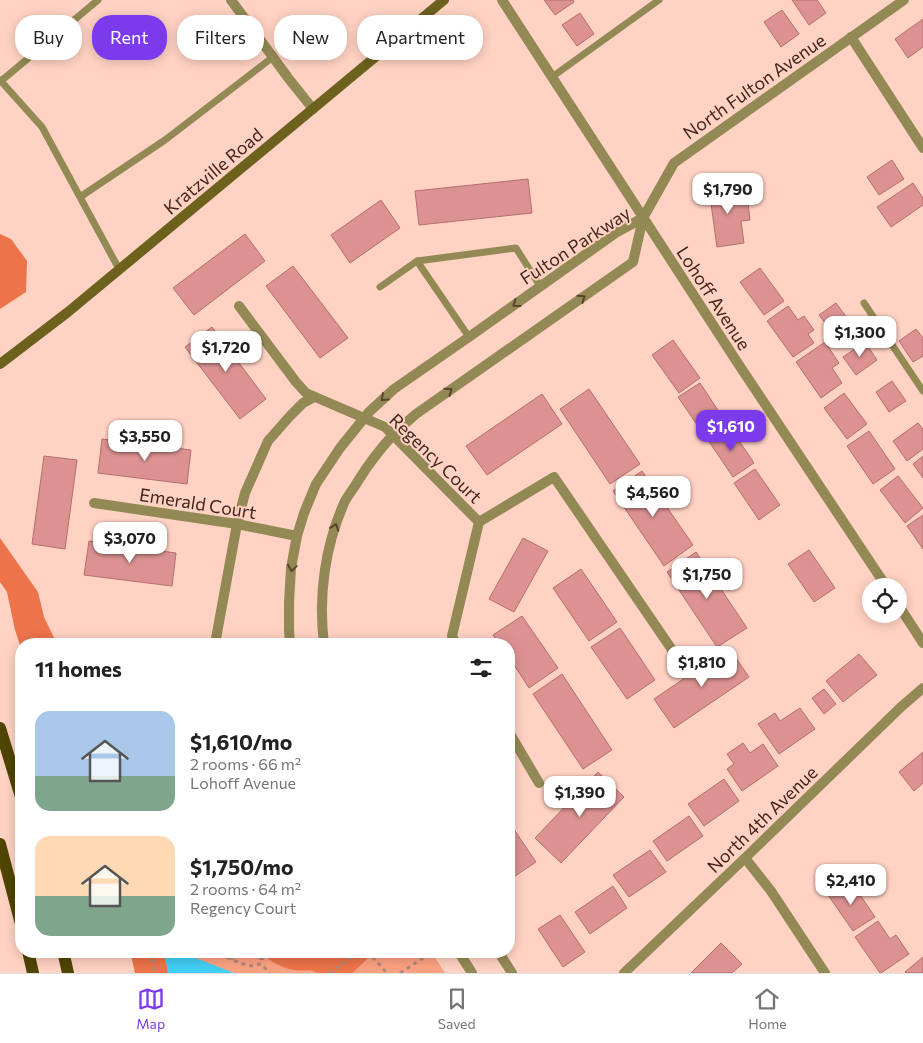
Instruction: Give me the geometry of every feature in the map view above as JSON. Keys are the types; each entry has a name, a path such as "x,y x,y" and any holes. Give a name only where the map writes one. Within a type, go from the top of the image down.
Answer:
{"main road":[{"name":"Kratzville Road","path":"0,364 68,312 444,0"},
{"path":"0,728 15,777"},
{"path":"0,844 15,901"},
{"path":"30,958 33,973"},
{"path":"65,958 68,973"}],"street":[{"path":"231,0 272,57 313,108"},
{"name":"Lohoff Avenue","path":"502,0 739,365 881,578"},
{"name":"North Fulton Avenue","path":"643,218 674,163 904,0"},
{"path":"851,37 923,148"},
{"name":"Fulton Parkway","path":"290,638 291,568 297,536 304,513 316,484 340,448 364,418 394,388 617,232 643,218"},
{"name":"Fulton Parkway","path":"323,638 324,572 330,544 346,499 367,468 393,435 416,414 633,262 643,218"},
{"name":"Regency Court","path":"239,306 306,393 385,427 479,522 554,477 677,657"},
{"path":"216,638 237,524 245,493 268,441 303,403 314,396"},
{"name":"Emerald Court","path":"94,503 237,524 297,536"},
{"path":"453,638 479,522"},
{"path":"907,618 923,643"},
{"name":"North 4th Avenue","path":"624,973 923,688"},
{"path":"515,742 539,783"},
{"path":"745,858 771,891 825,973"},
{"path":"462,958 472,973"},
{"path":"502,958 512,973"}],"lane":[{"path":"98,0 0,80 42,127 119,269"},
{"path":"552,77 659,0"},
{"path":"80,196 165,140 272,57"},
{"path":"380,287 417,261 516,248 540,286"},
{"path":"417,261 469,337"},
{"path":"864,303 923,391"}],"path":[{"path":"152,958 155,973"},
{"path":"255,958 262,962 270,973"},
{"path":"262,962 263,958"},
{"path":"329,973 351,958"},
{"path":"373,958 387,973"},
{"path":"400,973 423,958"},
{"path":"230,959 251,966 262,962"}],"shaded area":[{"path":"0,234 11,239 27,261 26,292 0,309"},
{"path":"0,538 38,592 44,617 54,638 18,638 7,592 0,582"},
{"path":"132,958 165,958 168,973 135,973"},
{"path":"144,958 435,958 445,973 146,973"},
{"path":"267,958 368,958 352,973 318,973 310,970 288,969"}],"water":[{"path":"165,958 196,958 234,973 168,973"}],"building":[{"path":"544,0 573,0 574,2 555,15"},
{"path":"792,0 817,0 826,13 809,25"},
{"path":"782,10 799,34 781,47 764,22"},
{"path":"580,13 594,34 577,46 562,25"},
{"path":"923,19 923,47 908,58 895,39"},
{"path":"892,160 904,179 879,195 867,177"},
{"path":"528,179 532,213 419,225 415,191"},
{"path":"913,183 923,198 923,205 891,227 877,207"},
{"path":"739,185 742,204 748,203 750,220 741,221 744,243 717,247 709,189"},
{"path":"381,200 400,228 350,263 331,235"},
{"path":"245,234 265,261 194,315 173,288"},
{"path":"293,266 348,338 320,358 266,286"},
{"path":"760,268 784,301 764,315 740,282"},
{"path":"836,303 847,318 830,330 819,315"},
{"path":"788,306 798,320 804,316 814,330 808,334 814,343 793,357 767,321"},
{"path":"212,327 266,399 240,419 185,347"},
{"path":"916,329 923,338 923,356 913,362 899,341"},
{"path":"673,340 700,378 679,393 652,355"},
{"path":"825,342 839,363 832,368 842,383 821,398 796,362"},
{"path":"865,342 877,360 856,375 843,357"},
{"path":"892,381 906,401 889,412 876,392"},
{"path":"700,383 725,421 704,435 678,397"},
{"path":"589,389 640,464 610,484 560,409"},
{"path":"844,393 867,424 847,439 824,408"},
{"path":"542,394 562,424 487,475 466,446"},
{"path":"918,423 923,429 923,449 907,461 893,441"},
{"path":"729,426 754,463 733,477 708,440"},
{"path":"869,431 895,469 873,484 847,446"},
{"path":"102,439 191,450 187,484 98,473"},
{"path":"44,456 77,460 65,549 32,544"},
{"path":"923,456 923,478 913,464"},
{"path":"755,469 780,505 759,520 734,483"},
{"path":"642,471 693,545 664,566 613,491"},
{"path":"898,476 923,508 905,523 880,490"},
{"path":"923,515 923,549 907,526"},
{"path":"523,538 548,551 514,612 489,599"},
{"path":"89,541 176,553 172,586 84,575"},
{"path":"809,550 835,588 814,602 788,564"},
{"path":"696,552 747,628 717,647 667,572"},
{"path":"581,569 617,622 589,641 553,588"},
{"path":"522,616 558,668 529,688 515,666 515,638 495,638 493,635"},
{"path":"620,628 655,680 627,699 591,647"},
{"path":"729,648 749,677 674,728 654,699"},
{"path":"859,654 877,675 843,702 826,681"},
{"path":"562,674 612,750 583,769 533,694"},
{"path":"824,689 836,704 824,714 812,698"},
{"path":"800,708 815,729 779,754 758,724 775,713 780,721"},
{"path":"743,743 750,753 763,744 778,766 742,791 727,769 734,764 727,754"},
{"path":"923,752 923,783 914,791 899,772"},
{"path":"598,772 624,797 561,863 535,838"},
{"path":"724,779 739,801 704,826 688,804"},
{"path":"689,816 703,836 667,861 653,841"},
{"path":"515,831 536,862 515,876"},
{"path":"650,850 666,872 629,897 613,875"},
{"path":"850,880 875,917 853,931 828,895"},
{"path":"613,886 627,908 590,934 575,912"},
{"path":"560,915 585,952 563,967 538,929"},
{"path":"878,921 890,939 896,935 909,954 881,973 855,937"},
{"path":"721,943 742,964 732,973 691,973"},
{"path":"923,957 923,973 905,972"}]}
